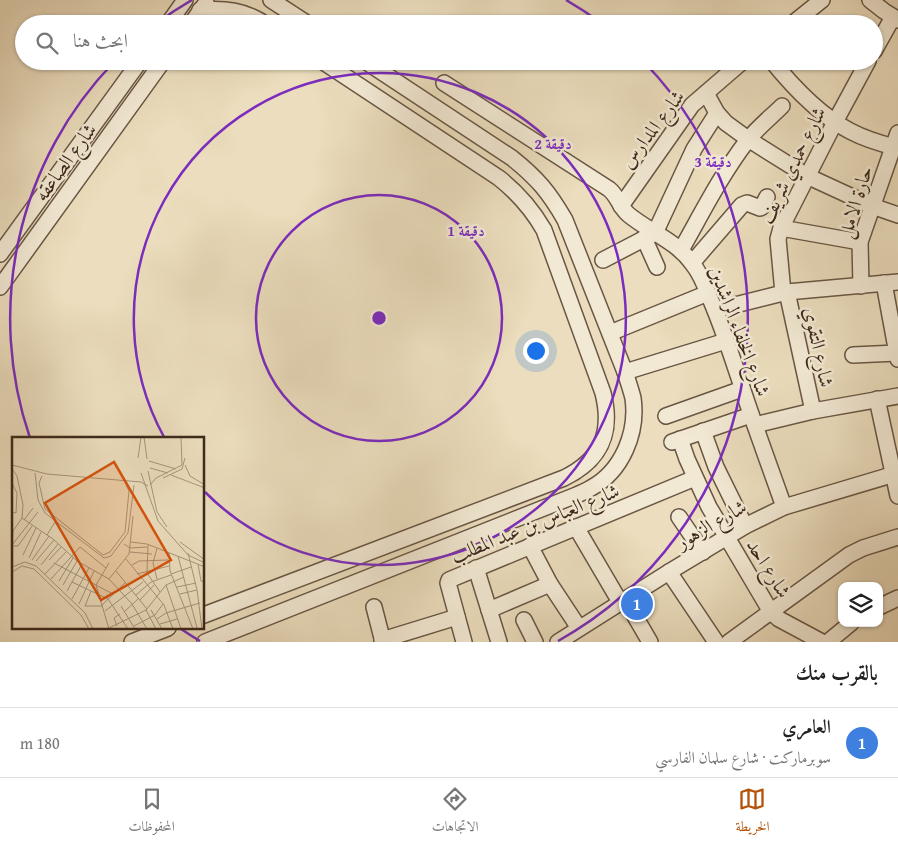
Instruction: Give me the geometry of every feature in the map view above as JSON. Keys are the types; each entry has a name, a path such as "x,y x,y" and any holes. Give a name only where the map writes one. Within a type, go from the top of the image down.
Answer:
{"street":[{"path":"174,15 184,0"},
{"path":"262,15 267,0"},
{"path":"271,0 294,15"},
{"path":"803,15 822,0"},
{"path":"870,0 895,18 883,37"},
{"path":"204,5 232,10 245,15"},
{"name":"شارع الصاعقه","path":"0,254 133,70"},
{"name":"شارع الصاعقه","path":"0,287 157,70"},
{"path":"205,614 577,471 589,462 598,450 604,436 607,422 607,407 603,393 544,230 525,201 499,178 336,70"},
{"path":"205,642 592,488 609,475 621,458 630,439 634,419 633,398 625,372 565,220 555,202 528,171 506,154 379,70"},
{"name":"شارع المدارس","path":"621,206 692,105 733,70"},
{"path":"780,70 802,94 835,122 851,132 896,142"},
{"name":"شارع حمدي شريف","path":"785,293 778,239 781,228 863,70"},
{"name":"شارع الخلفاء الراشدين","path":"444,83 609,189 614,193 621,206 629,215 650,235 670,241 692,263 701,277 715,310 784,507"},
{"path":"706,93 726,123 748,139 807,176 872,206 898,215"},
{"path":"681,250 719,181 748,139 782,106"},
{"path":"604,260 650,235 691,154 718,113"},
{"name":"حارة الامل","path":"861,286 860,242 896,142"},
{"path":"692,263 742,205 747,203 760,208 767,197"},
{"path":"781,228 860,242"},
{"path":"650,235 657,267"},
{"path":"715,310 785,293 891,283 897,356 853,355"},
{"path":"610,333 708,293"},
{"name":"شارع التقوي","path":"785,293 813,411"},
{"path":"625,372 726,341"},
{"path":"666,416 742,389"},
{"path":"745,526 716,467 703,431 752,420 898,396"},
{"path":"877,399 895,473 898,496"},
{"name":"شارع احد","path":"703,431 676,441 708,507 771,612 779,619 822,642"},
{"name":"شارع الزهور","path":"558,642 576,634 622,601 745,526 784,507 895,473"},
{"name":"شارع العباس بن عبد المطلب","path":"464,642 448,581 450,579 695,478"},
{"path":"679,517 703,552"},
{"path":"576,527 650,642"},
{"path":"728,642 849,555 863,548 898,537"},
{"path":"530,546 576,634"},
{"path":"476,568 499,642"},
{"path":"669,572 716,642"},
{"path":"489,610 520,590 550,584"},
{"path":"883,605 898,598"},
{"path":"374,608 383,641 457,617"},
{"path":"524,620 535,642"},
{"path":"828,642 846,627"},
{"path":"132,642 163,630"}],"place":[{"name":"العامري","path":"637,604"}]}
